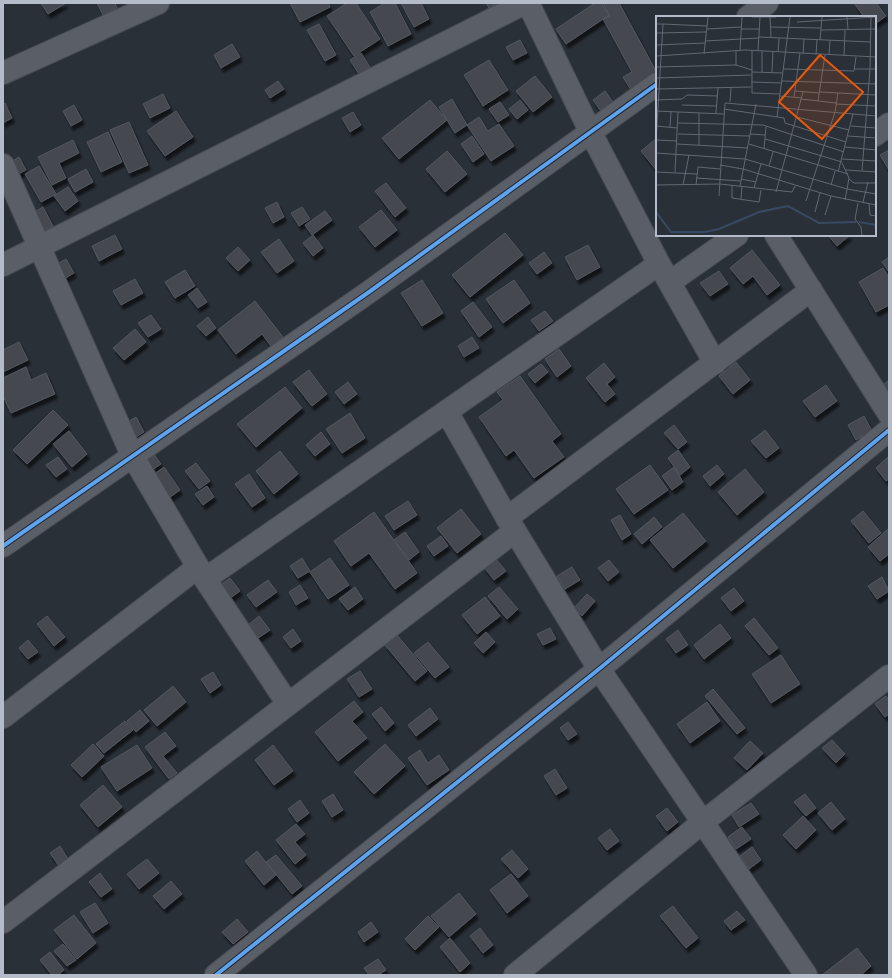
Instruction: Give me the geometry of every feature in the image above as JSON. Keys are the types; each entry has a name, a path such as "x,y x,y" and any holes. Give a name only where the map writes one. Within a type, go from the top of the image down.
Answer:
{"street":[{"path":"3,73 158,3"},
{"path":"3,265 527,3 591,133 659,264 715,363"},
{"path":"749,16 767,3"},
{"path":"3,546 132,455 369,292 656,85"},
{"path":"876,134 889,124"},
{"path":"3,166 38,248 132,455 202,573 288,704"},
{"path":"670,282 737,236"},
{"path":"777,236 889,414"},
{"path":"3,717 202,573 447,412 659,264"},
{"path":"3,922 288,704 511,524 715,363 811,290"},
{"path":"447,412 511,524 599,669 806,975"},
{"path":"216,975 599,669 889,430"},
{"path":"514,975 703,822 889,676"}],"building":[{"path":"41,3 66,3 48,14"},
{"path":"97,3 115,3 117,8 103,15"},
{"path":"290,3 328,3 330,7 300,22"},
{"path":"347,3 356,3 380,39 354,56 327,16"},
{"path":"385,3 395,3 411,34 388,46 370,12"},
{"path":"401,3 421,3 429,19 414,27"},
{"path":"486,3 497,3 489,8"},
{"path":"595,3 601,3 609,15 566,44 556,29"},
{"path":"603,3 619,3 656,71 656,77 631,90 623,77 632,72 603,19 610,16"},
{"path":"854,3 876,3 886,16 876,23 876,16 863,16"},
{"path":"319,24 336,55 325,61 307,30"},
{"path":"520,40 527,53 513,60 506,47"},
{"path":"232,44 240,57 221,68 214,55"},
{"path":"361,53 370,67 359,74 350,60"},
{"path":"489,60 508,90 483,106 464,75"},
{"path":"535,76 552,97 533,112 516,91"},
{"path":"278,81 284,89 270,98 265,90"},
{"path":"605,91 615,105 603,114 593,100"},
{"path":"163,94 170,108 150,118 143,104"},
{"path":"452,99 467,125 455,133 439,107"},
{"path":"430,100 447,120 399,159 382,138"},
{"path":"520,100 528,110 517,119 509,109"},
{"path":"500,102 509,115 498,122 489,109"},
{"path":"5,103 12,118 3,123 3,104"},
{"path":"74,105 82,120 71,126 63,111"},
{"path":"176,111 193,137 165,156 147,131"},
{"path":"353,112 361,125 350,132 342,118"},
{"path":"479,117 488,131 499,124 514,146 491,161 467,125"},
{"path":"129,122 148,165 129,173 110,130"},
{"path":"108,132 122,162 101,172 87,142"},
{"path":"472,136 484,154 473,162 461,144"},
{"path":"656,139 656,170 641,151"},
{"path":"73,140 79,153 59,163 66,178 52,185 38,157"},
{"path":"889,150 889,170 880,155"},
{"path":"447,151 467,174 445,192 426,169"},
{"path":"19,157 26,170 13,177 6,165"},
{"path":"39,166 56,194 41,202 25,174"},
{"path":"86,169 93,182 75,192 68,179"},
{"path":"386,183 406,208 395,217 375,191"},
{"path":"68,187 78,201 65,211 54,196"},
{"path":"277,202 284,217 273,223 265,208"},
{"path":"43,207 53,226 43,232 33,213"},
{"path":"302,207 310,219 299,226 291,213"},
{"path":"381,210 397,230 375,247 359,227"},
{"path":"325,211 332,220 312,235 305,225"},
{"path":"505,233 523,255 470,297 452,275"},
{"path":"115,235 122,249 99,261 92,246"},
{"path":"313,235 323,248 313,256 303,243"},
{"path":"829,236 849,236 837,246"},
{"path":"279,239 294,261 277,273 261,252"},
{"path":"588,245 600,267 577,280 565,257"},
{"path":"238,247 250,260 238,271 226,258"},
{"path":"752,250 780,285 767,295 753,276 743,284 730,268"},
{"path":"544,252 552,263 537,274 529,263"},
{"path":"889,257 889,272 882,262"},
{"path":"66,259 74,273 60,281 52,267"},
{"path":"883,268 889,278 889,305 876,312 859,282"},
{"path":"185,270 195,286 175,298 165,282"},
{"path":"719,271 728,284 710,296 700,283"},
{"path":"135,279 143,293 121,305 113,291"},
{"path":"422,280 443,313 422,326 401,293"},
{"path":"514,280 530,303 503,323 486,299"},
{"path":"197,288 207,302 198,308 188,295"},
{"path":"255,301 283,337 271,346 262,334 236,354 218,330"},
{"path":"473,302 492,327 479,337 461,311"},
{"path":"545,311 553,321 539,331 531,320"},
{"path":"151,315 161,329 148,337 138,323"},
{"path":"208,317 216,328 206,336 197,326"},
{"path":"135,329 146,342 124,360 113,348"},
{"path":"472,337 479,348 464,357 458,346"},
{"path":"19,342 28,360 3,372 3,350"},
{"path":"559,349 571,366 557,377 545,359"},
{"path":"736,362 750,380 733,394 719,376"},
{"path":"604,363 615,377 607,384 615,394 605,402 586,378"},
{"path":"541,364 548,372 535,383 528,374"},
{"path":"26,367 31,380 46,373 55,394 11,413 3,396 3,378"},
{"path":"309,370 327,394 312,406 293,382"},
{"path":"520,376 561,434 552,441 564,457 534,478 514,450 506,456 479,417 503,400 497,392"},
{"path":"889,380 889,394 882,386"},
{"path":"348,382 357,394 344,404 335,392"},
{"path":"826,385 837,401 815,417 803,401"},
{"path":"285,387 302,408 256,447 237,424"},
{"path":"53,410 68,425 27,464 13,450"},
{"path":"350,413 365,438 342,453 326,429"},
{"path":"864,416 872,431 856,440 848,425"},
{"path":"136,417 144,432 128,442 119,427"},
{"path":"674,425 687,442 678,449 664,433"},
{"path":"765,430 779,448 766,458 751,441"},
{"path":"69,431 87,454 72,467 53,444"},
{"path":"321,432 330,444 315,456 306,445"},
{"path":"678,450 690,467 680,475 668,458"},
{"path":"280,451 298,474 274,494 256,471"},
{"path":"153,453 161,464 149,472 142,461"},
{"path":"58,457 67,469 56,477 46,465"},
{"path":"888,457 889,479 886,481 876,468"},
{"path":"196,463 210,481 199,489 185,471"},
{"path":"650,465 668,490 634,514 616,489"},
{"path":"717,465 724,474 710,486 703,476"},
{"path":"164,467 180,490 166,500 150,477"},
{"path":"674,467 683,482 672,490 662,476"},
{"path":"745,469 764,492 737,515 718,492"},
{"path":"249,474 265,498 252,507 235,484"},
{"path":"207,486 214,497 203,505 195,494"},
{"path":"408,501 417,515 394,530 385,516"},
{"path":"461,509 481,534 457,553 437,528"},
{"path":"863,511 881,533 869,543 851,521"},
{"path":"374,512 417,573 395,589 369,553 351,566 334,541"},
{"path":"683,513 706,541 673,568 650,540"},
{"path":"620,515 631,534 622,540 611,520"},
{"path":"654,517 662,527 642,544 634,534"},
{"path":"889,528 889,554 880,561 868,547"},
{"path":"405,532 419,552 409,560 394,540"},
{"path":"441,536 448,546 434,556 427,546"},
{"path":"302,558 310,571 298,578 290,566"},
{"path":"330,558 349,585 328,599 310,572"},
{"path":"495,558 506,571 494,580 484,567"},
{"path":"609,560 619,572 608,581 598,568"},
{"path":"572,567 580,580 565,589 557,576"},
{"path":"882,577 889,591 877,599 868,586"},
{"path":"230,578 240,591 229,599 219,586"},
{"path":"268,580 277,592 256,607 247,595"},
{"path":"300,585 308,598 296,605 289,592"},
{"path":"355,587 363,599 348,610 339,599"},
{"path":"499,587 518,609 507,619 488,596"},
{"path":"734,588 744,601 731,611 721,598"},
{"path":"587,594 595,601 582,616 574,608"},
{"path":"485,597 500,616 477,634 462,615"},
{"path":"47,616 65,637 54,646 37,624"},
{"path":"259,616 270,630 258,638 248,625"},
{"path":"754,618 778,648 769,655 745,626"},
{"path":"720,624 731,638 704,659 694,645"},
{"path":"550,628 556,639 543,645 537,634"},
{"path":"293,629 301,641 291,648 283,637"},
{"path":"678,630 688,645 676,653 666,639"},
{"path":"486,632 495,642 483,653 474,643"},
{"path":"397,635 427,671 415,681 385,645"},
{"path":"28,640 38,652 28,659 19,648"},
{"path":"428,642 449,667 435,678 414,653"},
{"path":"781,655 800,684 771,703 752,674"},
{"path":"360,671 372,689 359,697 347,679"},
{"path":"213,672 221,685 210,693 201,679"},
{"path":"173,686 186,702 157,726 144,710"},
{"path":"713,689 745,728 737,734 705,696"},
{"path":"886,696 889,701 889,714 885,717 875,704"},
{"path":"354,701 363,712 352,721 367,738 338,761 315,732"},
{"path":"707,702 720,721 690,743 677,724"},
{"path":"381,707 394,723 385,731 372,714"},
{"path":"430,708 438,719 416,736 408,725"},
{"path":"140,710 149,721 136,732 127,721"},
{"path":"125,721 133,730 104,753 96,744"},
{"path":"568,722 577,734 568,740 560,728"},
{"path":"165,732 176,746 163,756 177,773 169,779 145,747"},
{"path":"832,740 845,754 836,763 822,748"},
{"path":"750,741 763,753 747,770 734,758"},
{"path":"93,744 104,756 82,777 71,765"},
{"path":"385,744 405,766 374,794 354,772"},
{"path":"137,745 152,768 117,791 101,767"},
{"path":"273,745 293,771 274,785 255,760"},
{"path":"420,750 428,763 439,755 449,770 427,785 408,758"},
{"path":"555,769 567,788 556,795 544,776"},
{"path":"103,785 122,807 98,827 80,805"},
{"path":"333,794 343,810 332,817 322,801"},
{"path":"805,794 816,808 806,816 794,802"},
{"path":"300,800 309,813 297,822 288,809"},
{"path":"831,802 845,819 832,830 818,813"},
{"path":"751,803 759,814 739,827 732,815"},
{"path":"667,808 678,822 667,831 656,816"},
{"path":"803,816 816,830 796,849 783,835"},
{"path":"296,824 305,834 295,842 306,855 295,864 276,840"},
{"path":"742,827 751,839 736,849 728,837"},
{"path":"610,829 619,841 607,850 598,838"},
{"path":"60,846 68,859 59,866 50,853"},
{"path":"752,847 761,860 749,869 740,856"},
{"path":"512,850 528,869 518,878 501,859"},
{"path":"257,851 276,875 264,885 245,861"},
{"path":"276,855 302,886 292,894 266,862"},
{"path":"147,859 159,873 139,889 127,874"},
{"path":"100,873 112,889 101,897 89,882"},
{"path":"511,874 528,896 507,913 490,890"},
{"path":"171,881 182,894 164,909 153,896"},
{"path":"459,893 476,914 449,937 431,916"},
{"path":"95,903 108,923 93,933 80,912"},
{"path":"673,906 698,938 686,948 660,916"},
{"path":"737,911 745,920 731,930 724,921"},
{"path":"74,915 96,943 77,959 54,930"},
{"path":"428,916 439,927 415,950 405,939"},
{"path":"237,919 248,932 233,944 222,932"},
{"path":"371,922 378,932 364,942 358,932"},
{"path":"480,928 493,945 483,953 470,936"},
{"path":"450,938 470,963 460,972 440,947"},
{"path":"63,944 76,960 67,966 54,951"},
{"path":"857,948 871,966 861,975 822,975"},
{"path":"50,952 64,970 58,975 52,975 40,960"},
{"path":"378,959 386,970 378,975 369,975 364,968"}],"cycle path":[{"path":"3,546 369,292 656,85"},
{"path":"216,975 599,669 889,430"}]}
